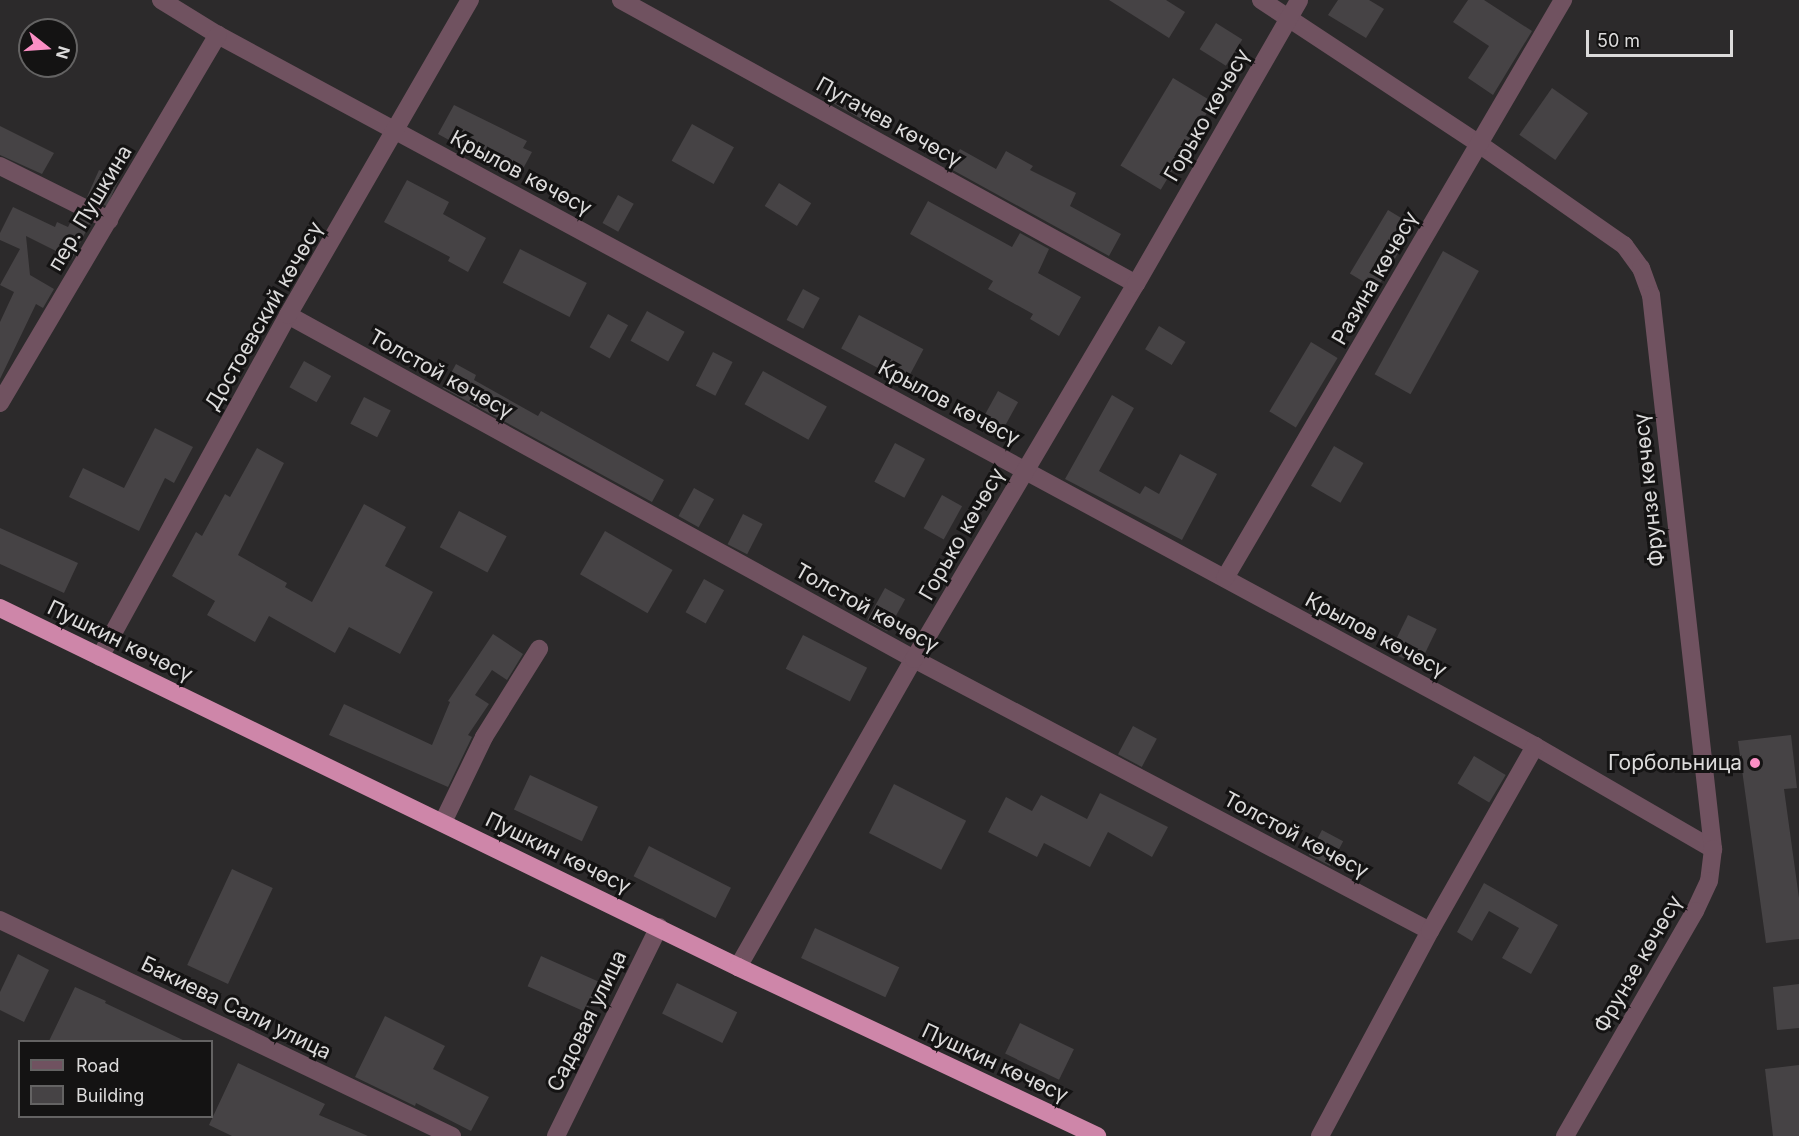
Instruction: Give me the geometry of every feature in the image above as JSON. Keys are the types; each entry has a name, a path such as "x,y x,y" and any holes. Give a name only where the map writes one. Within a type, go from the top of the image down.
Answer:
{"highway":[{"name":"Пушкин көчөсү","path":"0,608 738,967 1096,1136"}],"street":[{"name":"Крылов көчөсү","path":"161,0 218,35 1026,469 1535,746 1713,849"},
{"name":"Достоевский көчөсү","path":"100,657 288,315 470,0"},
{"name":"Пугачев көчөсү","path":"621,0 1136,284"},
{"name":"Фрунзе көчөсү","path":"1261,0 1479,144 1624,245 1641,268 1651,295 1713,849 1709,881 1695,911 1565,1136"},
{"name":"Горько көчөсү","path":"738,967 914,659 1136,284 1299,0"},
{"name":"Разина көчөсү","path":"1225,578 1563,0"},
{"name":"пер. Пушкина","path":"0,403 8,371 109,220 218,35"},
{"path":"0,166 109,220"},
{"name":"Толстой көчөсү","path":"288,315 914,659 1430,931"},
{"path":"443,822 484,737 539,649"},
{"path":"1320,1136 1430,931 1535,746"},
{"name":"Бакиева Сали улица","path":"0,920 452,1136"},
{"name":"Садовая улица","path":"556,1136 659,927"}],"building":[{"path":"1109,0 1166,0 1185,12 1169,38"},
{"path":"1338,0 1369,0 1384,9 1366,38 1328,15"},
{"path":"1468,0 1484,0 1532,31 1493,95 1468,78 1489,46 1453,22"},
{"path":"1216,23 1242,39 1226,66 1200,49"},
{"path":"1173,78 1213,102 1161,190 1120,165"},
{"path":"1552,88 1588,113 1555,160 1519,135"},
{"path":"830,97 876,123 874,126 828,100"},
{"path":"454,105 527,141 523,148 532,152 518,178 438,134"},
{"path":"692,124 734,147 714,184 672,161"},
{"path":"0,126 54,153 42,174 0,155"},
{"path":"960,149 996,169 1006,151 1033,166 1030,170 1076,193 1070,206 1121,234 1109,256 949,168"},
{"path":"99,170 119,179 107,206 87,197"},
{"path":"407,180 449,202 443,214 486,238 468,272 448,261 450,257 384,222"},
{"path":"779,183 811,203 797,226 765,206"},
{"path":"618,195 634,204 618,232 602,223"},
{"path":"928,201 1012,247 1020,233 1049,249 1038,273 1081,297 1059,336 1030,319 1033,314 988,289 993,281 910,234"},
{"path":"13,207 55,227 57,222 68,227 74,215 90,223 72,259 26,236 30,275 54,289 43,308 36,304 0,379 0,322 14,292 0,285 20,249 0,240 0,233"},
{"path":"1388,210 1415,226 1376,289 1350,273"},
{"path":"520,249 587,283 570,317 503,283"},
{"path":"1443,251 1479,271 1411,394 1375,374"},
{"path":"803,289 820,298 803,329 787,320"},
{"path":"647,311 685,332 668,362 631,341"},
{"path":"608,314 628,325 610,358 590,347"},
{"path":"859,315 923,349 906,383 841,349"},
{"path":"1159,326 1186,342 1172,365 1145,349"},
{"path":"1311,342 1338,358 1296,427 1269,411"},
{"path":"713,352 733,362 715,396 696,386"},
{"path":"304,361 331,376 317,402 289,387"},
{"path":"456,364 476,375 474,380 538,416 541,411 664,480 652,502 443,388"},
{"path":"763,371 827,406 808,440 745,404"},
{"path":"998,391 1018,402 1000,435 980,424"},
{"path":"1112,395 1134,408 1099,471 1140,494 1145,486 1159,494 1180,454 1217,474 1182,540 1065,479"},
{"path":"364,397 391,411 377,437 350,424"},
{"path":"155,428 193,447 174,483 165,478 139,531 69,497 83,468 124,488"},
{"path":"895,443 925,459 904,498 874,482"},
{"path":"1334,446 1363,463 1340,503 1311,486"},
{"path":"257,448 284,463 238,555 287,583 285,587 312,602 364,504 406,527 385,566 433,592 400,654 349,627 335,653 269,616 255,642 207,615 215,601 172,576 196,532 202,536 225,494 230,497"},
{"path":"694,488 714,499 699,527 678,516"},
{"path":"942,495 962,506 944,539 924,528"},
{"path":"459,511 507,536 487,573 440,547"},
{"path":"743,514 763,524 747,554 728,544"},
{"path":"0,528 78,563 64,593 0,564"},
{"path":"605,531 673,570 648,613 580,574"},
{"path":"704,579 724,590 706,623 686,612"},
{"path":"885,588 905,599 887,632 867,620"},
{"path":"1408,615 1437,629 1419,666 1390,652"},
{"path":"493,634 523,654 507,680 492,670 475,695 489,704 468,735 472,737 448,787 329,735 344,704 432,745 450,702 448,701"},
{"path":"803,635 867,668 850,702 786,669"},
{"path":"1133,726 1157,739 1142,767 1118,754"},
{"path":"1791,735 1797,788 1784,789 1799,898 1799,939 1766,943 1738,741"},
{"path":"1474,756 1506,775 1489,802 1458,783"},
{"path":"530,775 598,807 582,841 514,809"},
{"path":"894,784 966,821 941,870 869,833"},
{"path":"1100,793 1168,827 1152,857 1108,832 1090,867 1044,843 1037,857 988,832 1006,797 1032,811 1041,795 1087,819"},
{"path":"1322,830 1343,841 1330,866 1309,855"},
{"path":"649,846 731,888 716,918 634,876"},
{"path":"232,869 273,888 228,984 187,965"},
{"path":"1484,883 1558,925 1531,974 1502,958 1519,928 1489,911 1472,941 1457,932"},
{"path":"815,928 899,967 885,997 801,958"},
{"path":"18,954 49,970 24,1022 0,1010 0,992"},
{"path":"541,956 599,982 586,1012 528,986"},
{"path":"677,983 737,1012 722,1043 662,1014"},
{"path":"1799,984 1799,1028 1777,1030 1773,987"},
{"path":"75,987 183,1040 49,1040"},
{"path":"385,1016 445,1046 433,1069 489,1097 471,1131 416,1103 415,1106 355,1077"},
{"path":"1020,1023 1074,1049 1059,1080 1005,1054"},
{"path":"238,1063 325,1104 319,1115 368,1136 232,1136 209,1125"},
{"path":"1799,1065 1799,1136 1773,1136 1765,1069"}],"place":[{"name":"Горбольница","path":"1755,763"}]}
